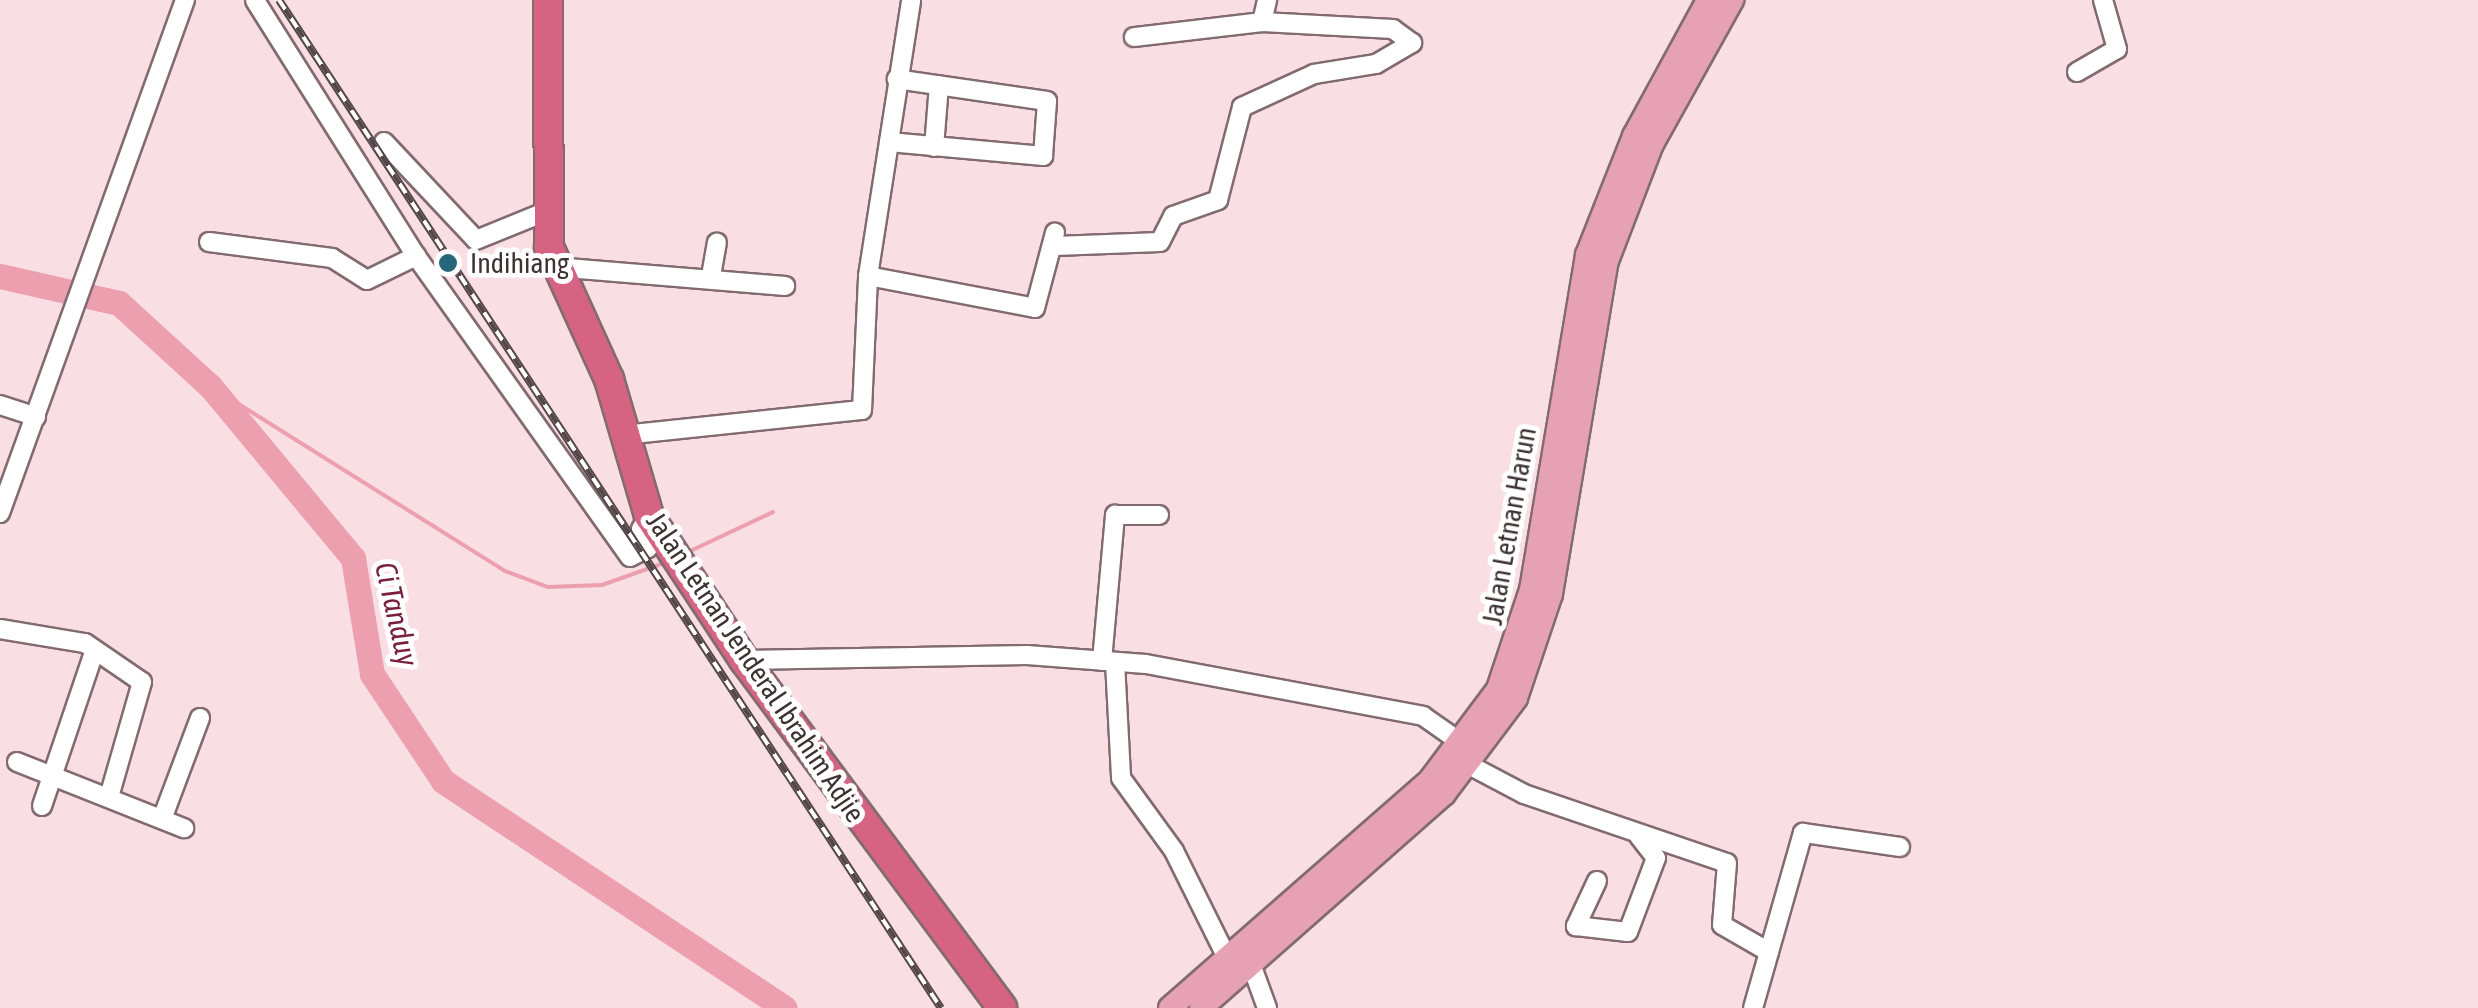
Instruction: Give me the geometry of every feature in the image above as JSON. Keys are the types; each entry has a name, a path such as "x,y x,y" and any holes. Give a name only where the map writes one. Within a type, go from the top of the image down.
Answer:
{"highway":[{"name":"Jalan Letnan Jenderal Ibrahim Adjie","path":"548,0 545,212 555,267 609,379 649,516 744,660 1002,1008"}],"main road":[{"name":"Jalan Letnan Harun","path":"1201,1008 1467,755 1518,643 1574,314 1627,176 1708,0"},
{"name":"Jalan Letnan Harun","path":"1627,176 1732,0"},
{"name":"Jalan Letnan Harun","path":"1170,1008 1395,823"}],"street":[{"path":"0,513 185,0"},
{"path":"256,0 416,256 630,557 648,548 641,530 649,516"},
{"path":"623,435 784,412 859,414 868,276 912,0"},
{"path":"1262,22 1266,0"},
{"path":"2076,72 2117,48 2103,0"},
{"path":"868,276 1035,308 1055,240 1160,242 1173,216 1218,200 1242,107 1314,74 1376,64 1412,43 1380,27 1262,22 1134,37"},
{"path":"889,142 1039,159 1049,107 898,80"},
{"path":"934,147 940,85"},
{"path":"384,142 476,240 545,212"},
{"path":"209,242 332,258 368,280 416,256"},
{"path":"712,276 717,243"},
{"path":"555,267 712,276 785,286"},
{"path":"0,405 36,417"},
{"path":"1159,514 1115,515 1109,661 1120,778 1174,851 1227,958"},
{"path":"0,629 68,638 138,678 146,693 108,797"},
{"path":"42,806 94,652"},
{"path":"744,660 1109,661 1423,716 1467,755 1638,836 1727,863 1722,925 1769,952"},
{"path":"162,819 200,718"},
{"path":"16,762 184,828"},
{"path":"1753,1008 1803,833 1900,847"},
{"path":"1597,881 1576,926 1628,932 1656,858 1638,836"},
{"path":"1251,964 1267,1008"}],"waterway":[{"name":"Ci Tanduy","path":"0,276 119,303 210,386 353,558 372,674 443,781 785,1008"},
{"path":"210,386 505,571 548,587 602,585 664,563"},
{"path":"686,553 773,512"}],"railway":[{"path":"279,0 941,1008"}],"place":[{"name":"Indihiang","path":"448,263"}]}
